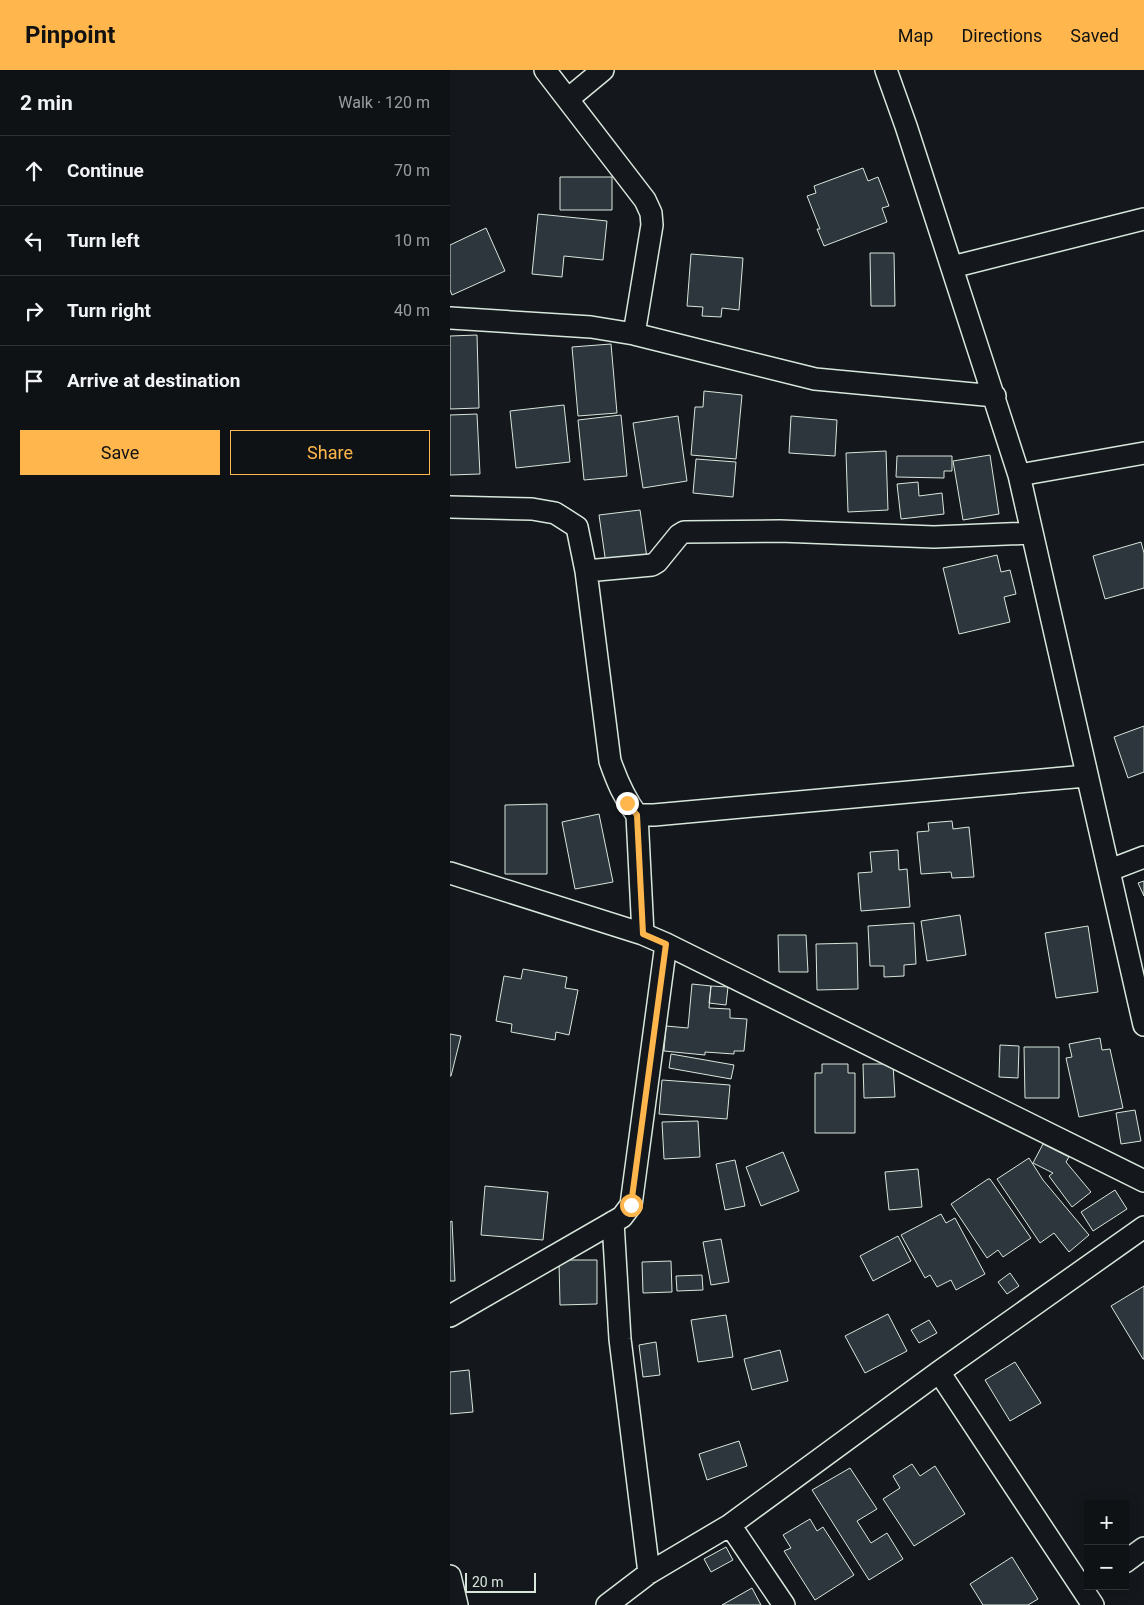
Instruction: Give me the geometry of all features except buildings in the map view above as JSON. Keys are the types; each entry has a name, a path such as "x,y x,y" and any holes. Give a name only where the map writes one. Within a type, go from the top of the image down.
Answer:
{"street":[{"path":"545,70 645,200 651,213 652,225 634,334"},
{"path":"568,99 602,70"},
{"path":"886,70 995,396 1019,475 1144,1025"},
{"path":"952,267 1144,219"},
{"path":"450,318 591,327 634,334 815,379 995,396"},
{"path":"1019,475 1144,453"},
{"path":"450,507 532,509 555,513 577,527 586,571 610,761 616,780 627,803 637,815 643,934"},
{"path":"586,571 652,565 657,562 679,535 684,532 780,531 934,537 1032,533"},
{"path":"637,815 1086,776"},
{"path":"1110,870 1144,857"},
{"path":"450,873 643,934 666,944 1144,1180"},
{"path":"450,1316 622,1217 631,1205 666,944"},
{"path":"613,1222 620,1339 649,1573"},
{"path":"607,1605 649,1573 730,1525 939,1372 1144,1227"},
{"path":"939,1372 1089,1594"},
{"path":"730,1525 784,1605"},
{"path":"1129,1559 1144,1548"},
{"path":"450,1576 457,1605"}],"route":[{"path":"627,803 637,815 643,934 666,944 631,1205"}]}
